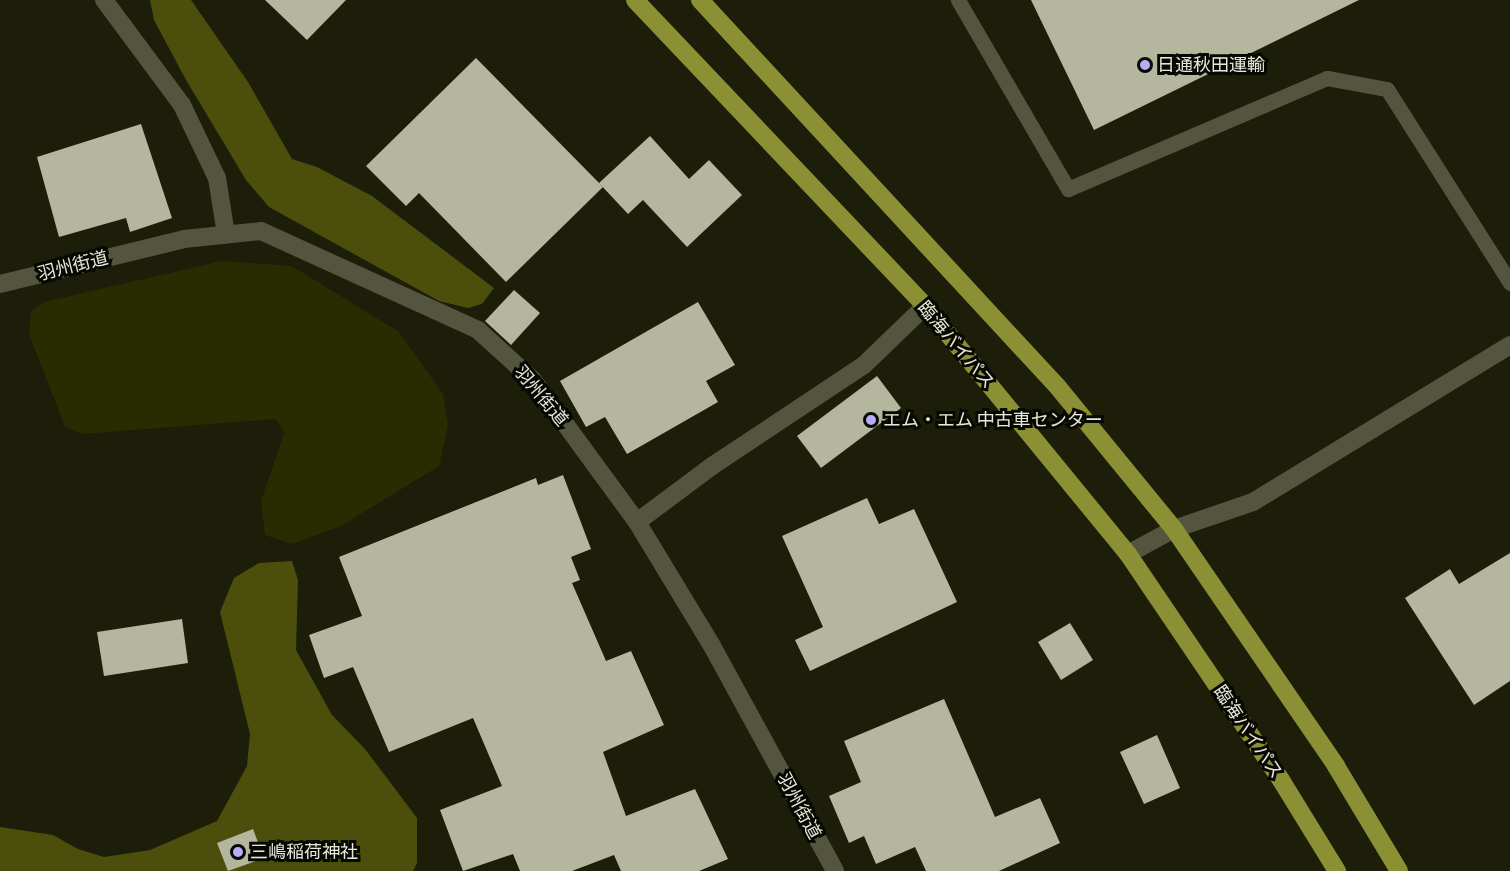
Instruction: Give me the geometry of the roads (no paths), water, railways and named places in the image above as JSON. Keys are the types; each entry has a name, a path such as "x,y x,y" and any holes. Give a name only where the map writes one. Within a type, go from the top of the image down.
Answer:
{"highway":[{"name":"臨海バイパス","path":"635,0 925,306 1128,554 1281,780 1338,871"},
{"path":"700,0 1057,386 1174,530 1336,766 1399,871"}],"street":[{"path":"104,0 182,105 217,178 226,234"},
{"name":"羽州街道","path":"0,284 184,238 261,231 478,330 533,380 637,522 712,646 836,871"},
{"path":"637,522 712,466 864,365 925,306"},
{"path":"1128,554 1174,530 1253,502 1510,345"}],"lane":[{"path":"958,0 1068,189 1327,78 1387,89 1510,283"}],"place":[{"name":"日通秋田運輸","path":"1145,65"},
{"name":"エム・エム 中古車センター","path":"871,420"},
{"name":"三嶋稲荷神社","path":"238,852"}]}
